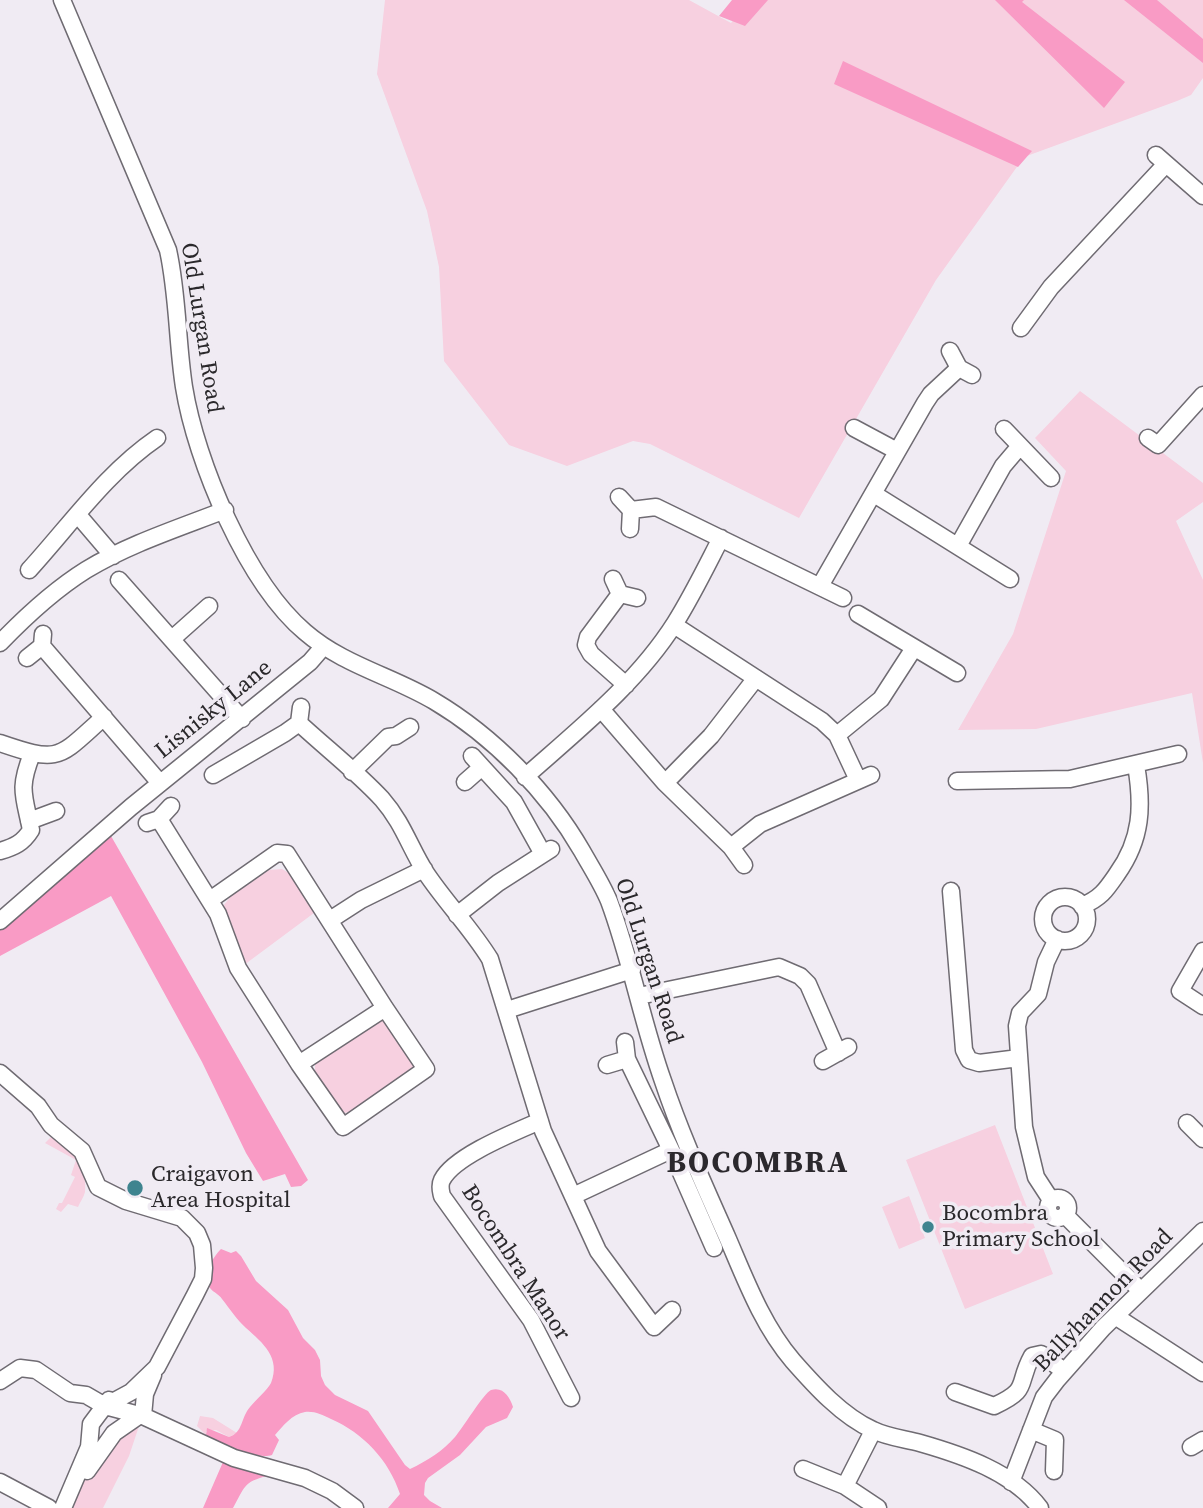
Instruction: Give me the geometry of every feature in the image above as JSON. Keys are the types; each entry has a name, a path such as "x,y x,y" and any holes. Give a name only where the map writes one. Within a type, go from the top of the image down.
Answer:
{"street":[{"name":"Old Lurgan Road","path":"62,0 168,250 174,277 184,391 201,455 244,551 272,599 302,631 323,647 349,662 433,700 482,735 553,808 579,846 607,897 632,970 662,1079 698,1170 764,1318 789,1356 845,1412 873,1431 953,1452 1012,1482 1040,1508"},
{"path":"1021,319 1052,287 1161,159 1203,196"},
{"path":"820,586 931,394 965,371 950,351"},
{"path":"1149,439 1158,445 1203,395"},
{"path":"854,428 897,451"},
{"path":"1004,429 1051,478"},
{"path":"39,566 95,495 147,454 157,438"},
{"path":"958,546 1003,466 1020,446"},
{"path":"874,495 1010,579"},
{"path":"619,497 631,509 630,529"},
{"path":"631,509 656,507 843,598"},
{"path":"0,643 6,625 26,616 86,570 113,556 225,510"},
{"path":"78,515 113,556"},
{"path":"525,777 626,685 674,625 721,538"},
{"path":"119,580 242,719"},
{"path":"626,685 591,653 586,645 616,587 637,598"},
{"path":"172,639 209,606"},
{"path":"858,614 957,673"},
{"path":"674,625 822,721 837,735 864,777 760,824 731,847"},
{"path":"27,658 42,640 160,783"},
{"name":"Lisnisky Lane","path":"0,921 131,807 310,662 323,647"},
{"path":"837,735 881,699 914,648"},
{"path":"666,783 711,736 756,678"},
{"path":"601,709 666,783 731,847 744,865"},
{"path":"220,774 285,733 300,715 352,772 382,799 404,828 424,869 490,959 540,1121 598,1251 657,1332 672,1310"},
{"path":"0,743 32,754 53,756 67,750 104,717"},
{"path":"352,772 388,737 396,736 414,726"},
{"path":"0,851 13,848 25,840 31,830 22,794 23,775 32,754"},
{"path":"957,781 1070,779 1178,754"},
{"path":"457,915 498,883 547,852 514,802 477,761 465,782"},
{"path":"976,764 976,781"},
{"path":"1082,906 1098,899 1124,865 1136,841 1141,808 1136,765"},
{"path":"171,806 153,821 210,900 232,947 238,968 343,1127 426,1069 287,854 277,853 210,900"},
{"path":"29,821 56,811"},
{"path":"330,920 361,900 424,869"},
{"path":"951,891 964,1050 969,1060 979,1063 1019,1058"},
{"path":"1063,897 1077,901 1082,906 1087,919 1082,933 1070,940 1057,939 1046,930 1043,916 1050,903 1063,897"},
{"path":"1057,939 1046,962 1038,994 1020,1013 1017,1026 1024,1126 1037,1177 1051,1200 1048,1209 1050,1215 1056,1218 1065,1215 1141,1291"},
{"path":"1203,951 1180,991 1203,1006"},
{"path":"639,996 779,967 800,976 808,984 843,1050 823,1061"},
{"path":"507,1010 632,970"},
{"path":"299,1064 385,1008"},
{"path":"625,1042 627,1059 671,1150 706,1245"},
{"path":"607,1065 627,1059"},
{"path":"0,1073 38,1106 51,1125 82,1151 98,1187 126,1201 183,1218 197,1233 202,1245 203,1279 149,1373 141,1415 114,1433 85,1474 76,1479"},
{"name":"Bocombra Manor","path":"540,1121 466,1158 450,1170 440,1188 442,1196 531,1320 571,1398"},
{"path":"1188,1123 1203,1139"},
{"path":"573,1196 671,1150"},
{"name":"Ballyhannon Road","path":"1012,1482 1044,1397 1115,1316 1203,1231"},
{"path":"1115,1316 1203,1373"},
{"path":"955,1391 994,1406 1012,1398 1024,1384 1026,1367 1032,1356 1041,1354 1064,1371"},
{"path":"0,1381 20,1368 28,1368 49,1377 70,1393 86,1395 105,1406 141,1415 234,1458 305,1478 332,1490 355,1508"},
{"path":"62,1508 89,1447 91,1424 119,1387 149,1373"},
{"path":"1031,1430 1055,1440 1054,1471"},
{"path":"845,1486 873,1431"},
{"path":"803,1469 845,1486 878,1508"},
{"path":"0,1482 49,1508"}],"shaded area":[{"path":"385,0 689,0 731,23 750,0 1203,0 1203,78 1191,95 1024,157 936,280 799,518 650,444 633,441 567,466 509,445 444,361 439,267 427,211 377,74"},
{"path":"732,0 768,0 745,26 719,16"},
{"path":"995,0 1024,0 1022,2 1125,82 1104,108"},
{"path":"1124,0 1157,0 1203,39 1203,63"},
{"path":"843,61 1032,151 1018,167 834,84"},
{"path":"1080,391 1203,483 1203,502 1176,521 1203,580 1203,763 1192,693 1036,729 958,730 1013,634 1066,471 1035,438"},
{"path":"106,836 111,836 308,1180 301,1186 291,1187 285,1174 263,1181 246,1153 202,1062 111,896 0,956 0,928"},
{"path":"282,869 289,873 314,913 244,965 224,905 231,896 269,870"},
{"path":"381,1020 412,1061 413,1067 344,1113 315,1073 315,1064"},
{"path":"995,1125 1053,1274 965,1309 906,1160"},
{"path":"51,1137 71,1152 77,1159 84,1175 84,1194 78,1207 68,1204 61,1212 56,1209 75,1177 71,1175 76,1160 45,1143"},
{"path":"909,1196 925,1238 899,1249 882,1207"},
{"path":"221,1249 231,1253 236,1251 256,1281 288,1310 303,1338 315,1350 320,1360 321,1376 325,1385 335,1395 368,1411 410,1469 423,1463 450,1442 491,1390 502,1391 508,1396 513,1407 507,1418 486,1427 460,1455 425,1483 424,1495 442,1508 388,1508 400,1494 382,1459 354,1432 312,1412 296,1415 288,1421 275,1435 279,1440 272,1455 238,1451 206,1435 207,1428 229,1437 237,1432 247,1411 271,1383 274,1366 269,1352 210,1288 207,1278 209,1267"},
{"path":"200,1416 213,1418 237,1433 229,1437 216,1430 206,1431 206,1435 197,1426"},
{"path":"139,1426 129,1456 103,1508 69,1508 92,1467 130,1427"},
{"path":"223,1462 268,1473 246,1486 233,1508 203,1508"}],"place":[{"name":"Craigavon Area Hospital","path":"135,1188"},
{"name":"Bocombra Primary School","path":"928,1227"}],"district":[{"name":"BOCOMBRA","path":"758,1164"}]}
